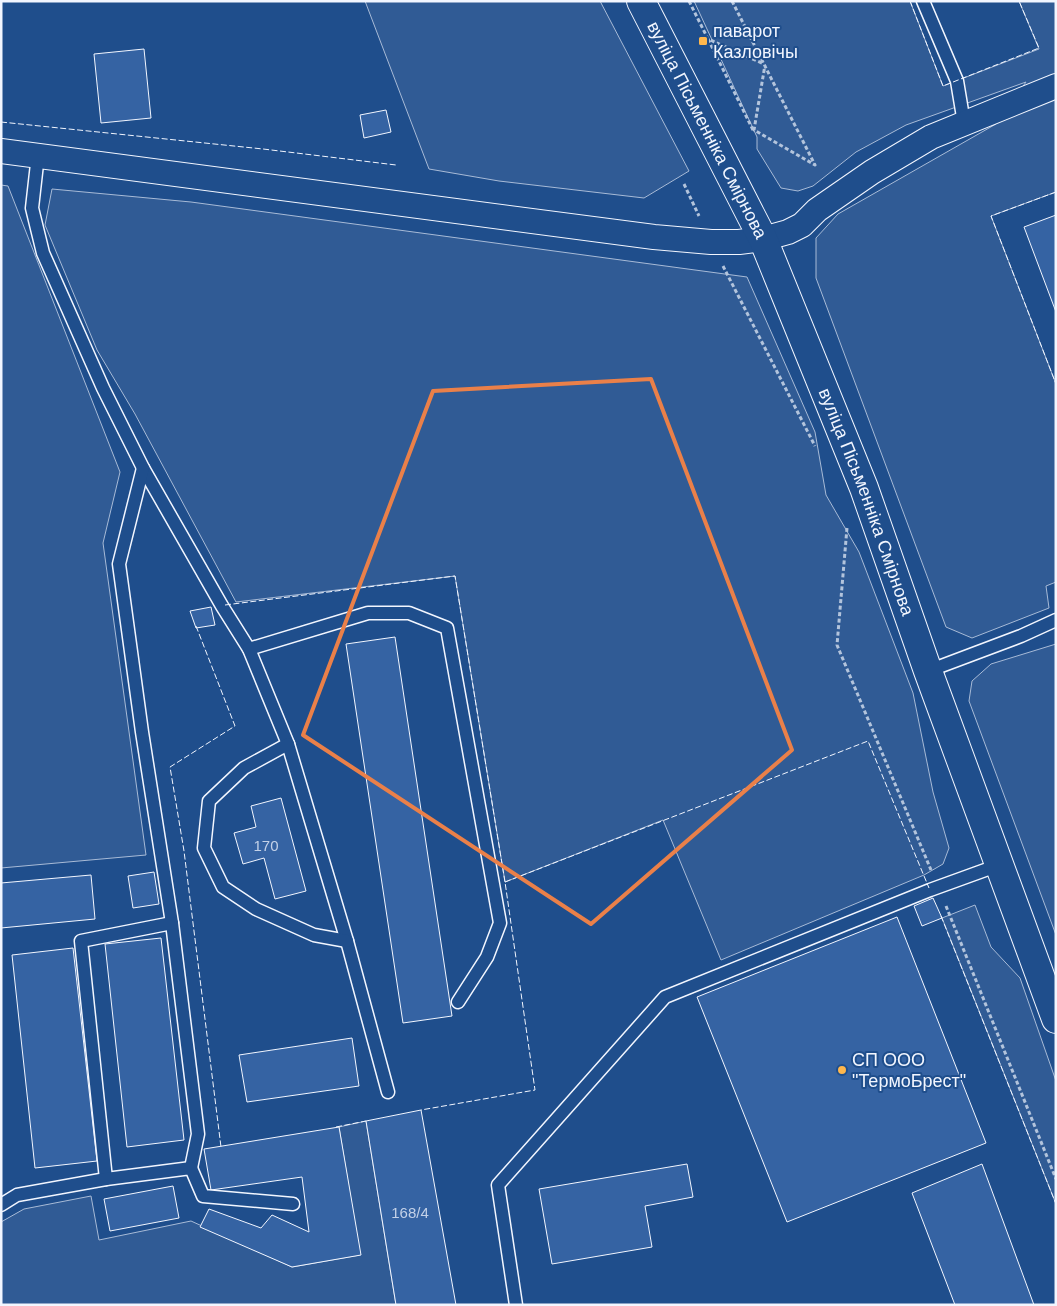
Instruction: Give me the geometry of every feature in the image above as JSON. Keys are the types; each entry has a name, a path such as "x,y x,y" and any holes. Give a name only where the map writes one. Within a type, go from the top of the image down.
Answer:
{"main road":[{"name":"вуліца Пісьменніка Смірнова","path":"641,1 763,239 864,488 928,670 1056,1019"}],"street":[{"path":"1,151 654,237 711,242 738,242 763,239 788,232 802,225 817,210 872,172 930,137 1056,86"}],"lane":[{"path":"923,1 957,80 964,123"},
{"path":"38,156 32,208 44,253 103,388 143,468 222,606 249,649 288,744 347,941 388,1092"},
{"path":"143,468 119,564 142,732 172,923 198,1134 191,1168 202,1196 293,1204"},
{"path":"249,649 368,614 409,614 447,628 500,923 487,957 458,1002"},
{"path":"928,670 1021,636 1056,620"},
{"path":"288,744 244,768 209,801 204,848 223,887 256,909 314,935 347,941"},
{"path":"516,1305 498,1185 665,997 938,887 999,865"},
{"path":"106,1179 81,941 172,923"},
{"path":"1,1205 17,1195 106,1179 191,1168"}],"path":[{"path":"689,1 754,130 815,165 732,1"},
{"path":"708,39 764,64"},
{"path":"754,130 764,64"},
{"path":"684,184 711,242 819,453"},
{"path":"848,523 838,645 1056,1179"}],"highlighted area":[{"path":"651,379 792,750 591,924 303,735 433,391"}],"shaded area":[{"path":"365,1 600,1 689,171 644,198 499,181 429,169"},
{"path":"694,1 910,1 943,86 1039,49 1019,1 1056,1 1056,192 991,216 1056,384 1056,582 1046,586 1049,608 972,638 946,627 816,278 816,238 838,214 996,124 1026,82 906,125 856,152 813,186 798,191 781,188 757,149 757,137"},
{"path":"1,185 8,186 120,472 103,543 146,855 1,868"},
{"path":"52,189 191,202 747,277 815,432 826,495 859,552 913,693 933,792 949,848 943,864 924,875 721,960 663,820 505,882 455,576 236,602 135,414 97,350 45,225"},
{"path":"1056,644 1056,935 969,701 972,681 991,664"},
{"path":"975,905 991,947 1020,978 1056,1081 1056,1204 942,918"},
{"path":"366,1121 396,1305 1,1305 1,1222 24,1209 91,1196 99,1240 191,1221 292,1267 360,1255 339,1127"}],"building":[{"path":"144,49 151,118 101,123 94,54"},
{"path":"386,110 391,132 364,138 360,115"},
{"path":"1056,215 1056,312 1024,227"},
{"path":"211,607 215,625 196,628 190,611"},
{"path":"395,637 452,1016 403,1023 346,644"},
{"path":"281,798 306,891 275,899 264,858 243,864 234,833 256,827 251,806"},
{"path":"154,872 159,904 133,908 128,876"},
{"path":"91,875 95,919 1,928 1,883"},
{"path":"933,898 942,918 922,926 914,906"},
{"name":"СП ООО \"ТермоБрест\"","path":"897,917 986,1143 787,1222 697,997"},
{"path":"161,938 184,1140 127,1147 105,944"},
{"path":"73,948 97,1161 35,1168 12,955"},
{"path":"352,1038 359,1086 247,1102 239,1055"},
{"path":"421,1110 456,1305 396,1305 366,1121"},
{"path":"339,1127 361,1255 292,1267 200,1227 209,1209 261,1228 272,1215 309,1232 302,1177 211,1190 204,1149"},
{"path":"687,1164 693,1197 645,1206 652,1247 552,1264 539,1189"},
{"path":"982,1164 1034,1305 955,1305 912,1193"},
{"path":"173,1186 179,1218 110,1231 104,1199"}],"fence":[{"path":"910,1 943,86 1039,48 1019,1"},
{"path":"1,122 263,149 396,165"},
{"path":"1056,192 991,216 1056,384"},
{"path":"225,605 455,576 505,882 535,1090 421,1110"},
{"path":"196,626 235,726 170,767 184,851 222,1147"},
{"path":"505,882 868,741 929,888"},
{"path":"941,916 1056,1204"},
{"path":"336,1127 366,1121"}],"place":[{"name":"паварот Казловічы","path":"703,41"},
{"name":"СП ООО \"ТермоБрест\"","path":"842,1070"}]}
